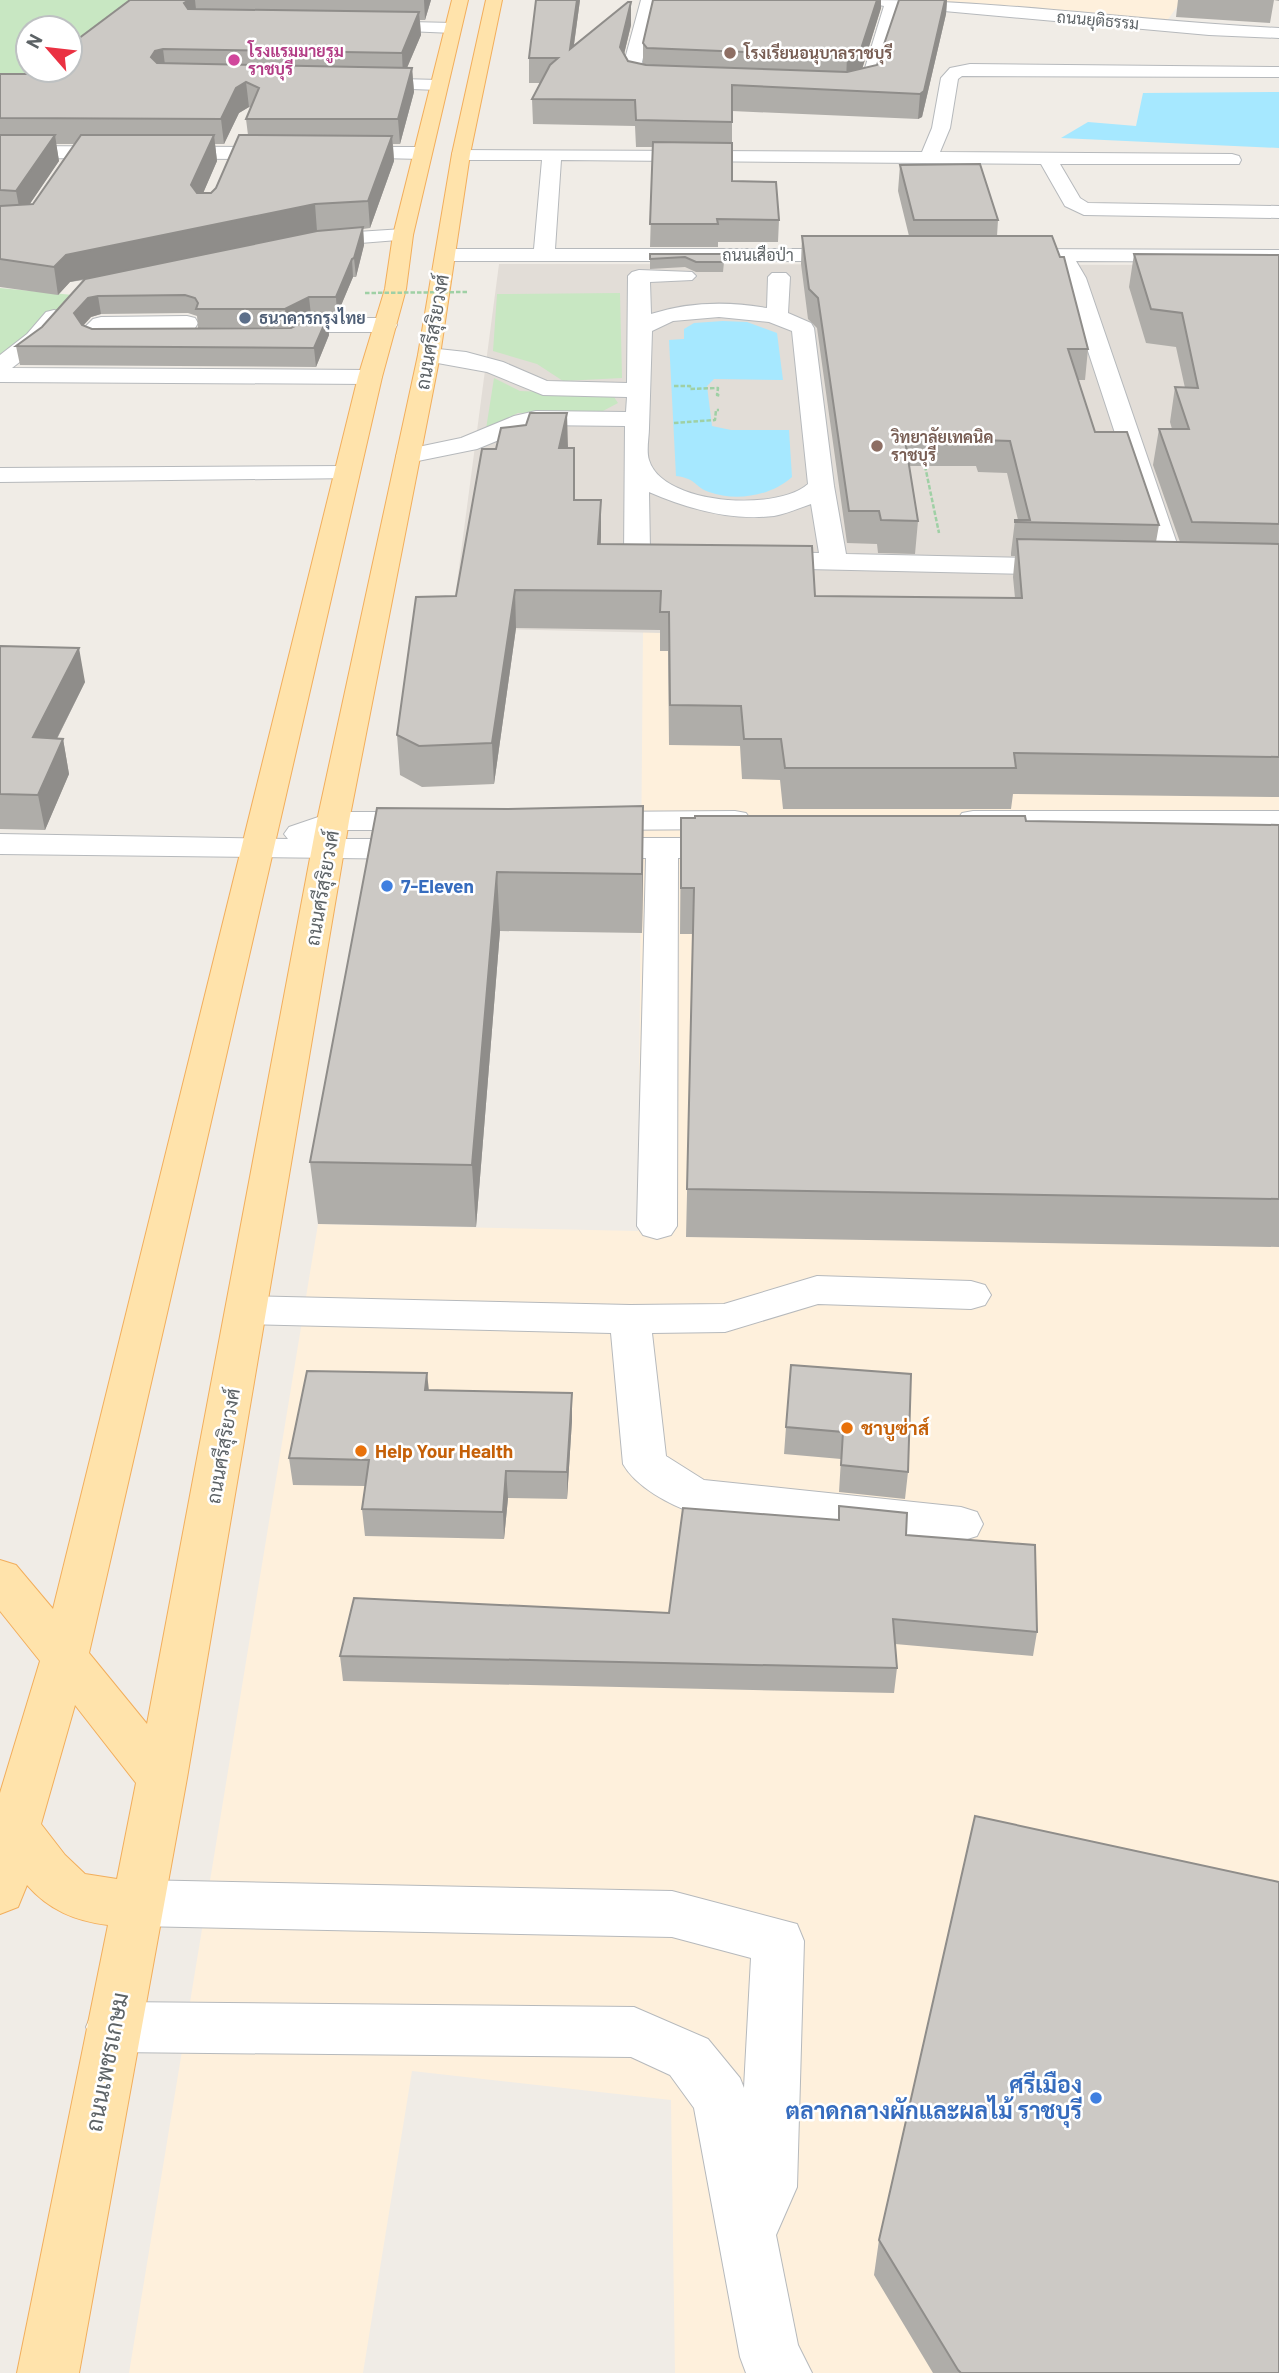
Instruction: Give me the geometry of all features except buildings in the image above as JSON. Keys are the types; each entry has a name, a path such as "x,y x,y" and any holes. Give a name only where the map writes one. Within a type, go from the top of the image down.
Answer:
{"main road":[{"name":"ถนนศรีสุริยวงศ์","path":"137,1903 248,1310 331,835 429,355 461,154 494,0"},
{"path":"0,1891 8,1818 64,1659 370,377 386,325 423,153 457,14"},
{"path":"423,153 461,154"},
{"path":"403,245 447,255"},
{"path":"0,1578 162,1778"},
{"path":"8,1818 47,1872 76,1895 111,1902 137,1903"},
{"name":"ถนนเพชรเกษม","path":"48,2373 137,1903"}],"street":[{"path":"649,0 631,70 635,79 687,84"},
{"path":"820,89 846,90 869,84 884,1"},
{"name":"ถนนยุติธรรม","path":"884,1 1056,8 1209,30 1279,33"},
{"path":"346,27 457,14"},
{"path":"928,159 941,128 950,78 956,72 970,69 1279,72"},
{"path":"338,83 439,85"},
{"path":"223,177 241,134"},
{"path":"0,152 301,153"},
{"path":"63,173 77,152"},
{"path":"328,153 423,153"},
{"path":"461,154 1232,160"},
{"path":"544,255 552,156"},
{"path":"1048,160 1072,202 1084,209 1279,212"},
{"path":"292,244 318,240 403,245"},
{"name":"ถนนเสือป่า","path":"447,255 880,255"},
{"path":"992,255 1279,256"},
{"path":"1062,255 1075,278 1186,570 1146,569"},
{"path":"702,276 639,276 641,328 636,458 637,558 703,559"},
{"path":"753,277 806,277"},
{"path":"777,317 779,277"},
{"path":"1048,278 1102,278"},
{"path":"0,366 35,339 65,304"},
{"path":"641,328 656,317 677,312 719,310 757,312 790,320 803,328 821,486 834,562"},
{"path":"253,337 293,337 307,324 386,325"},
{"path":"429,355 466,359 495,367 543,388 638,390"},
{"path":"0,376 370,377"},
{"path":"408,456 468,444 522,421 536,418 638,419"},
{"path":"636,458 649,483 689,500 729,509 774,508 809,497 821,486"},
{"path":"0,475 347,473"},
{"path":"742,560 1093,568"},
{"path":"942,820 1056,834 1279,848"},
{"path":"964,848 1056,834 1279,820"},
{"path":"567,834 760,834 662,848 567,834"},
{"path":"0,845 259,849 331,835 456,835"},
{"path":"657,1226 662,848"},
{"path":"248,1310 630,1319 725,1318 817,1290 971,1295"},
{"path":"630,1319 645,1464 694,1496 961,1524"},
{"path":"137,1903 672,1914 778,1941 768,2187 748,2230"},
{"path":"113,2027 634,2032 690,2057 720,2097 748,2230 770,2357 781,2373"}],"path":[{"path":"365,293 468,292"},
{"path":"669,386 718,388 716,396 720,396"},
{"path":"664,423 715,420 716,410 719,410"},
{"path":"925,466 940,539"}],"shaded area":[{"path":"921,0 1182,0 1166,22"},
{"name":"วิทยาลัยเทคนิค ราชบุรี","path":"499,264 1279,265 1279,639 661,633 451,628"},
{"path":"643,629 1279,638 1279,2373 675,2373 671,2100 412,2071 363,2373 129,2373 318,1224 638,1231"}],"green space":[{"path":"0,0 246,0 98,71 84,75 84,14 14,14 14,84 51,84 0,98"},
{"path":"0,288 73,295 0,366"},
{"path":"620,293 622,378 563,381 537,364 493,351 497,294"},
{"path":"494,378 520,391 602,394 614,397 618,403 601,412 518,413 486,429"}],"water":[{"path":"1279,92 1279,148 1061,138 1088,122 1136,126 1143,93"},
{"path":"747,322 777,333 783,380 714,379 707,386 712,426 731,430 789,430 792,477 784,484 764,493 742,497 719,495 704,490 688,479 676,476 669,340 684,339 684,329 694,323"}],"place":[{"name":"โรงเรียนอนุบาลราชบุรี","path":"730,53"},
{"name":"โรงแรมมายรูม ราชบุรี","path":"234,60"},
{"name":"ธนาคารกรุงไทย","path":"245,318"},
{"name":"วิทยาลัยเทคนิค ราชบุรี","path":"877,446"},
{"name":"7-Eleven","path":"387,886"},
{"name":"ชาบูซ่าส์","path":"847,1428"},
{"name":"Help Your Health","path":"361,1451"},
{"name":"ศรีเมือง ตลาดกลางผักและผลไม้ ราชบุรี","path":"1096,2098"}]}
